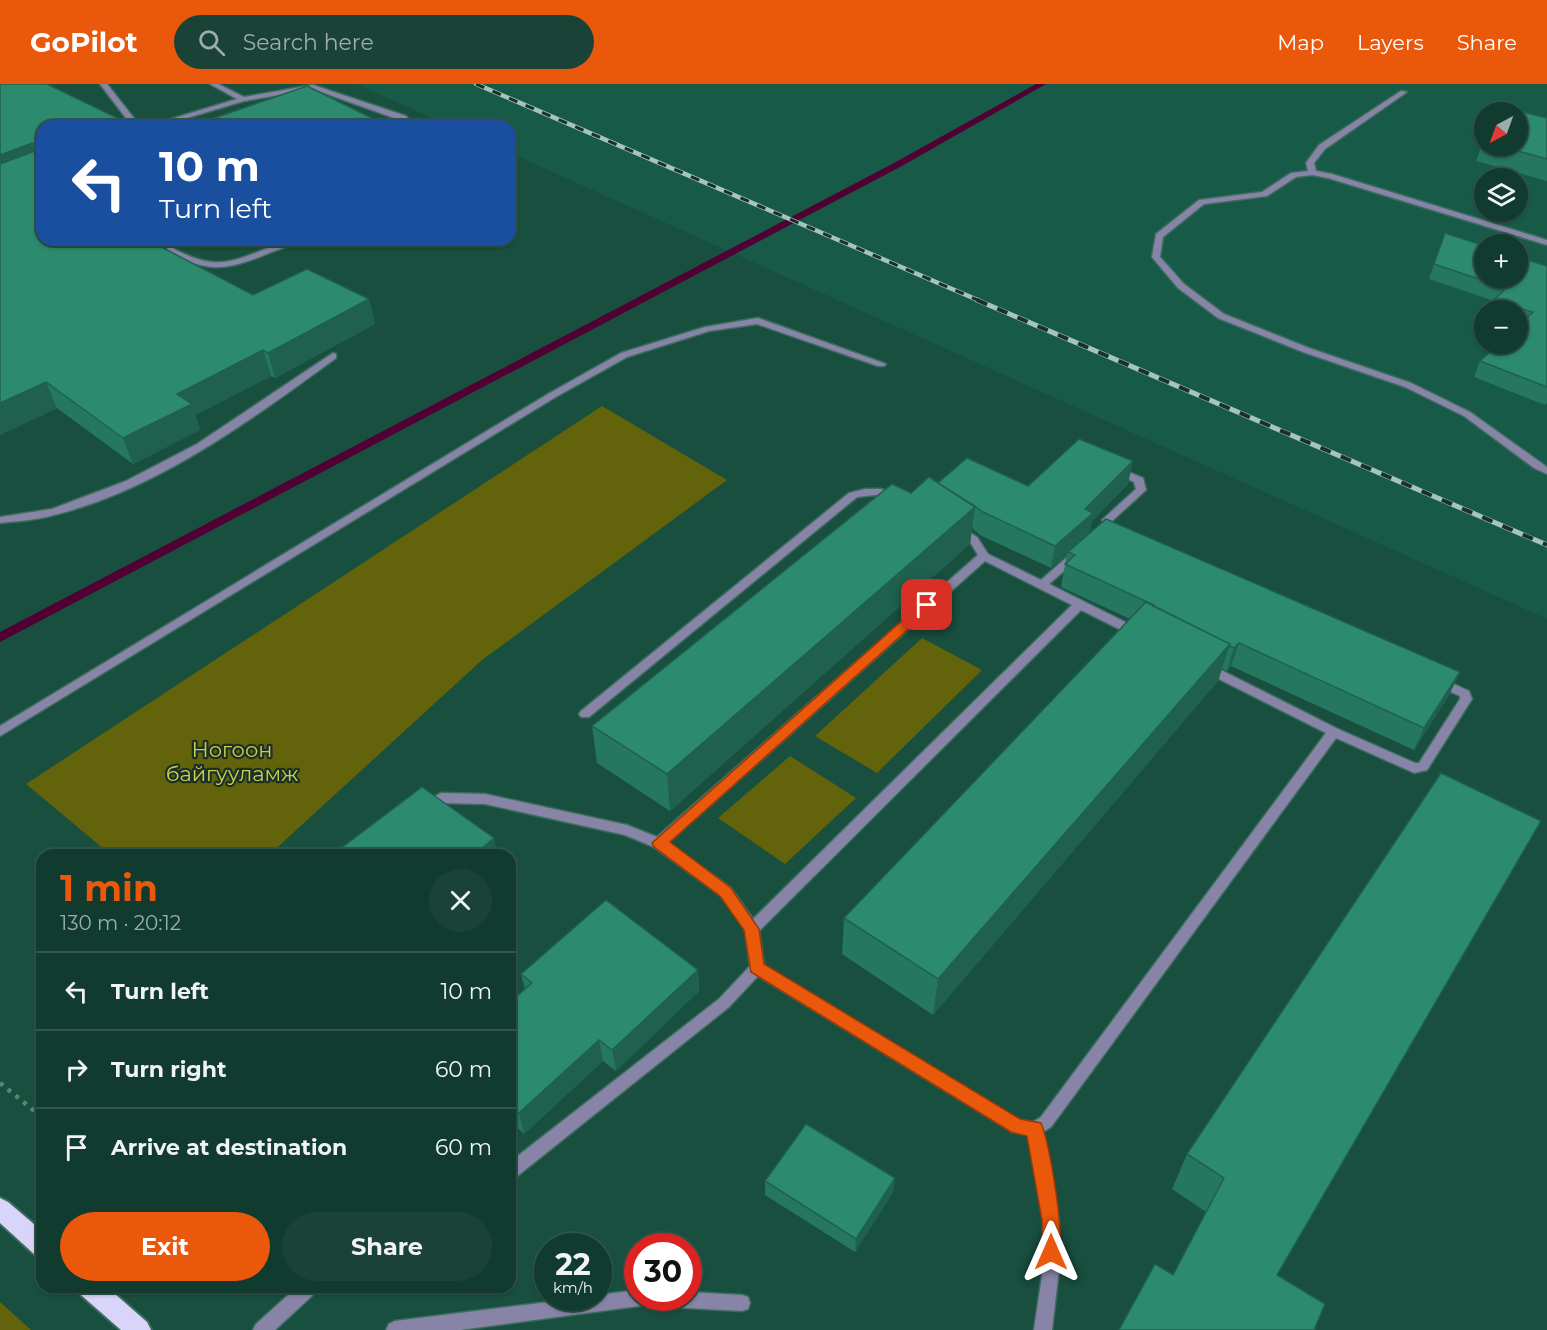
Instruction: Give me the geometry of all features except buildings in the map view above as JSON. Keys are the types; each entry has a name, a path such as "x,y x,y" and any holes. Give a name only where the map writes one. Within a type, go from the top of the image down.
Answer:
{"highway":[{"path":"0,1209 36,1241"},
{"path":"96,1293 139,1330"}],"street":[{"path":"103,84 131,120"},
{"path":"213,84 243,99"},
{"path":"172,120 243,99 314,87 405,120"},
{"path":"1312,173 1310,163 1322,147 1403,92"},
{"path":"1547,243 1329,176 1312,173 1294,175 1264,194 1202,202 1159,236 1156,256 1181,286 1221,316 1306,350 1408,385 1467,414 1547,471"},
{"path":"170,246 170,250 190,261 207,266 227,264 278,246"},
{"path":"0,732 551,396 624,355 708,329 758,321 881,364"},
{"path":"0,520 53,512 107,493 184,456 259,410 333,356"},
{"path":"1107,466 1139,480 1142,485 1140,490 1107,520 1109,531"},
{"path":"585,714 853,495 867,490 882,491 903,499"},
{"path":"942,520 971,535 979,544 984,556 1143,636"},
{"path":"1042,585 1083,549"},
{"path":"659,843 984,556"},
{"path":"752,929 1080,604"},
{"path":"1196,663 1334,732 1420,769 1466,699 1466,694 1433,679"},
{"path":"757,968 1017,1127 1035,1129 1046,1122 1334,732"},
{"path":"412,813 441,798 485,799 627,830 659,843 726,892 752,929 757,968"},
{"path":"516,1167 724,1003 757,968"},
{"path":"1035,1129 1051,1220 1051,1269 1043,1330"},
{"path":"262,1330 302,1293"},
{"path":"395,1330 624,1300"},
{"path":"702,1301 742,1303"}],"path":[{"path":"0,1083 36,1113"}],"shaded area":[{"path":"356,84 1547,84 1547,619 516,156 516,120 437,120"}],"green space":[{"name":"Ногоон байгууламж","path":"602,406 727,480 482,660 276,849 104,849 26,784"},
{"path":"922,638 982,670 877,773 815,736"},
{"path":"790,756 856,798 785,864 718,818"},
{"path":"0,1302 31,1330 0,1330"}],"waterway":[{"path":"0,638 897,165 1042,84"}],"railway":[{"path":"476,84 980,301"},
{"path":"977,300 1547,545"}],"route":[{"path":"927,605 659,843 726,892 752,929 757,968 1017,1127 1035,1129 1051,1220 1051,1252"}]}
